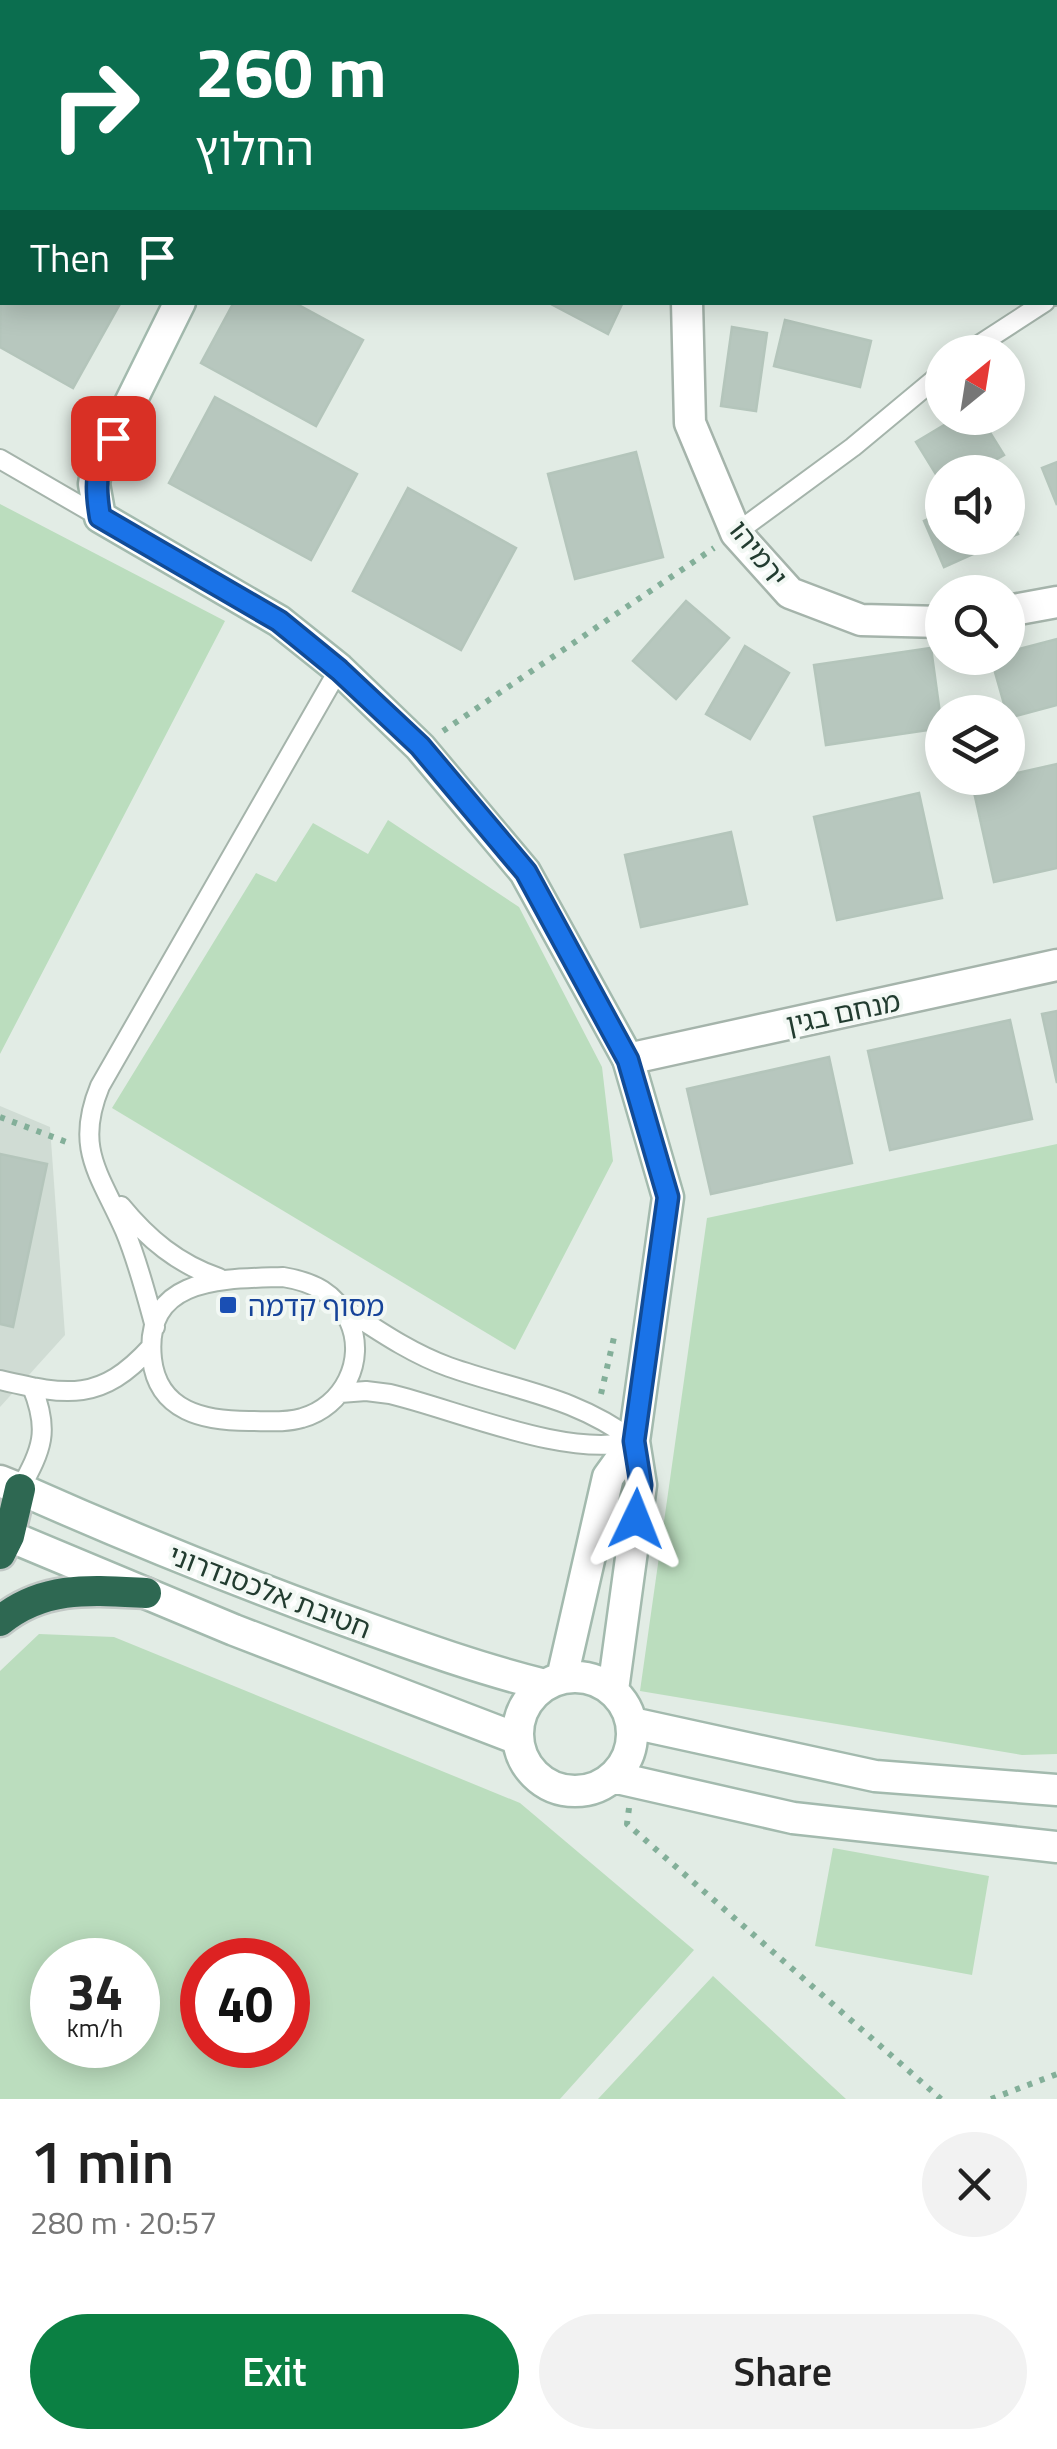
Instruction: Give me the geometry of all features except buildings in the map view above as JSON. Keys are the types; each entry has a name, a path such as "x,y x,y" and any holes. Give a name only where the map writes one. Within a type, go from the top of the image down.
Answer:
{"highway":[{"path":"3,1541 7,1492"},
{"path":"0,1621 16,1608 48,1594 83,1589 146,1592"}],"street":[{"path":"179,305 96,472 94,484 100,517 279,621 339,670 420,746 526,872 628,1060 668,1197 634,1441 641,1485 613,1690"},
{"name":"ירמיהו","path":"687,305 690,422 736,533 790,593 861,620 925,622"},
{"path":"1025,608 1057,602"},
{"name":"מנחם בגין","path":"628,1060 1057,966"},
{"path":"554,1681 580,1676 598,1681 613,1690 632,1723 626,1762 613,1777 596,1787 576,1791 556,1788 539,1778 526,1763 518,1739 522,1711 554,1681 608,1477 634,1441"},
{"name":"חטיבת אלכסנדרוני","path":"7,1492 444,1656 554,1681"},
{"name":"חטיבת אלכסנדרוני","path":"3,1541 146,1592 518,1739"},
{"path":"632,1723 874,1776 1057,1790"},
{"path":"613,1777 793,1818 1057,1847"}],"lane":[{"path":"994,335 1040,305"},
{"path":"736,533 925,387"},
{"path":"0,460 100,517"},
{"path":"155,1326 138,1266 88,1150 90,1110 100,1086 339,670"},
{"path":"98,1178 153,1240 196,1270 221,1279"},
{"path":"342,1307 352,1328 355,1351 351,1373 340,1394 323,1409 302,1418 219,1421 196,1416 176,1404 161,1386 153,1367 155,1326 165,1306 180,1291 196,1283 221,1279 306,1280 419,1354 596,1414 634,1441"},
{"path":"0,1380 67,1391 99,1388 116,1380 151,1347"},
{"path":"7,1492 37,1458 44,1433 32,1387"},
{"path":"340,1394 390,1394 586,1446 634,1441"}],"path":[{"path":"420,746 736,533"},
{"path":"0,1117 88,1150"},
{"path":"596,1414 619,1318"},
{"path":"627,1824 942,2099"},
{"path":"992,2099 1057,2074"}],"shaded area":[{"path":"0,1106 50,1127 65,1335 0,1407"}],"green space":[{"path":"0,504 225,621 0,1054"},
{"path":"388,820 519,907 602,1067 613,1161 515,1350 112,1108 256,873 276,882 313,823 368,854"},
{"path":"1057,1144 1057,1754 1022,1755 640,1691 707,1218"},
{"path":"39,1634 114,1637 520,1803 694,1950 560,2099 0,2099 0,1671"},
{"path":"833,1848 989,1876 972,1975 815,1946"},
{"path":"713,1976 846,2099 598,2099"}],"place":[{"name":"מסוף קדמה","path":"228,1305"}],"route":[{"path":"113,438 94,484 100,517 279,621 339,670 420,746 526,872 628,1060 668,1197 634,1441 641,1485 636,1519"}]}
